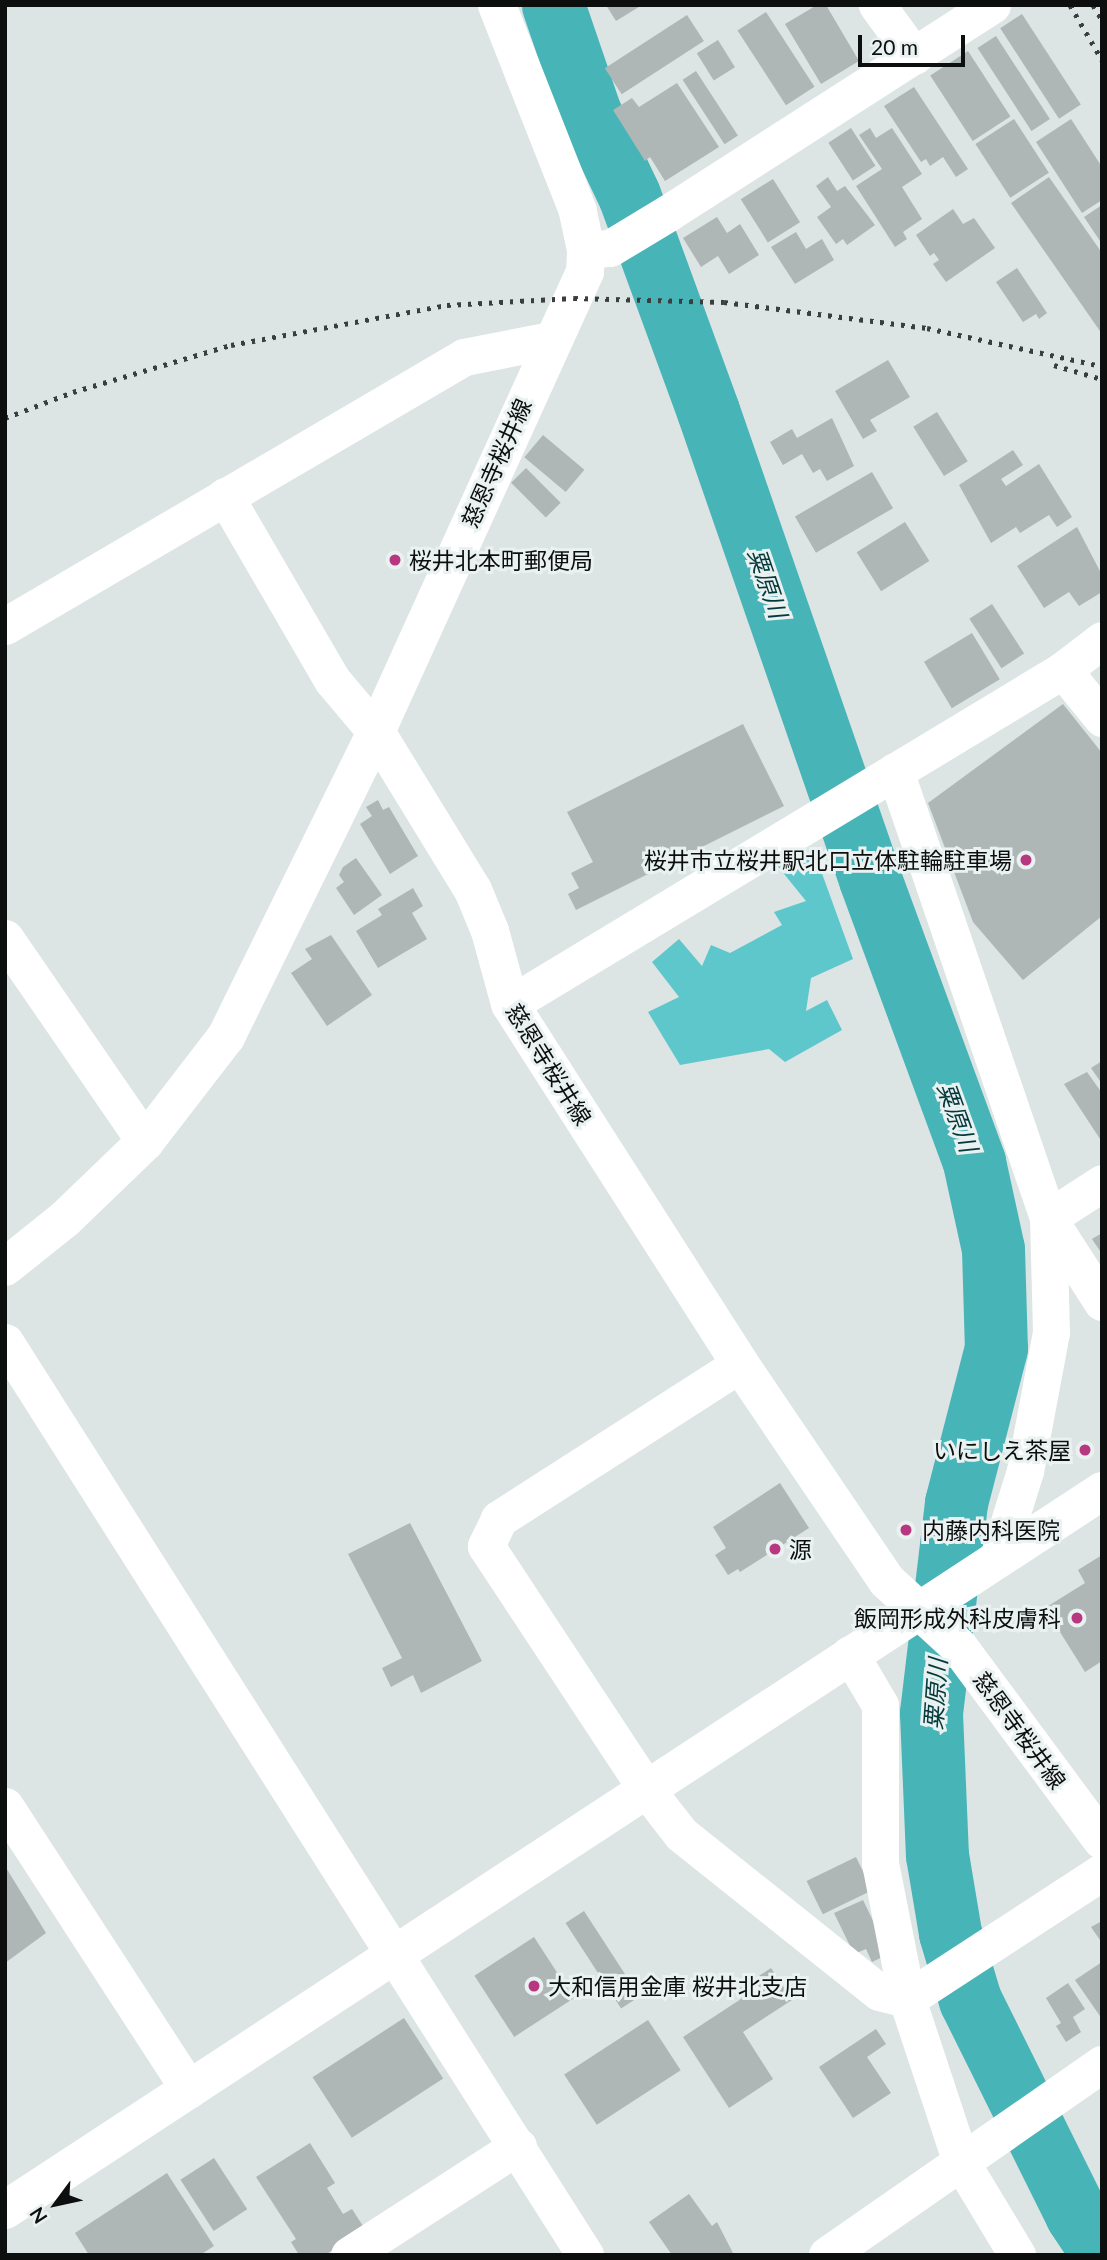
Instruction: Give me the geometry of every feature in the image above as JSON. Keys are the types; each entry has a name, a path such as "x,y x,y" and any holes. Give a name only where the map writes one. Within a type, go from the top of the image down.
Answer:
{"main road":[{"name":"慈恩寺桜井線","path":"497,5 578,211 598,249 551,340 376,732 473,890 490,931 510,1004 740,1364 887,1581 916,1612 959,1647 1102,1840"},
{"path":"5,1267 65,1219 145,1142 226,1037 376,732"},
{"path":"5,2210 1102,1491"}],"street":[{"path":"877,5 914,56"},
{"path":"598,249 668,213 992,5"},
{"path":"5,626 464,357 551,340"},
{"path":"225,496 332,680 376,732"},
{"path":"510,1004 1063,670 1102,640"},
{"path":"1063,670 1102,718"},
{"path":"884,778 1048,1218 1102,1302"},
{"path":"5,938 145,1142"},
{"path":"1048,1218 1102,1182"},
{"path":"998,1557 1024,1471 1051,1332 1048,1218"},
{"path":"5,1342 397,1952 585,2255"},
{"path":"740,1364 499,1519 486,1546 646,1789 692,1842 879,1992 907,1999 1102,1872"},
{"path":"861,1647 880,1705 880,1863 907,1999 970,2156 1017,2255"},
{"path":"5,1806 190,2089"},
{"path":"827,2255 1102,2064"},
{"path":"349,2255 517,2146"}],"shaded area":[{"path":"816,857 853,959 811,978 806,1011 827,1000 842,1030 785,1062 769,1049 680,1065 648,1012 679,997 652,962 679,939 702,966 711,945 730,953 782,925 774,912 806,901 776,864"}],"building":[{"path":"606,5 642,5 616,21"},
{"path":"817,5 826,5 859,61 821,84 785,24"},
{"path":"766,12 814,87 786,105 737,31"},
{"path":"1022,14 1081,105 1059,119 1000,28"},
{"path":"687,15 704,41 622,94 605,68"},
{"path":"996,36 1050,119 1031,131 978,48"},
{"path":"718,40 735,67 714,80 697,53"},
{"path":"968,51 1010,116 973,141 930,76"},
{"path":"696,71 738,136 725,144 683,80"},
{"path":"677,83 719,147 665,181 650,157 645,161 613,110 632,98 639,107"},
{"path":"914,87 968,169 956,177 943,157 930,166 926,159 921,162 884,106"},
{"path":"1014,119 1049,173 1010,198 975,144"},
{"path":"1071,119 1102,167 1102,200 1082,213 1036,142"},
{"path":"851,128 876,166 853,180 828,143"},
{"path":"870,128 876,138 892,128 922,174 902,187 922,219 903,232 907,239 895,247 856,186 882,169 859,135"},
{"path":"828,177 837,191 845,186 875,225 847,245 843,239 836,244 817,217 831,207 816,186"},
{"path":"1049,177 1102,253 1102,334 1011,203"},
{"path":"773,179 800,222 768,242 741,199"},
{"path":"1102,205 1102,244 1084,217"},
{"path":"953,209 963,224 974,218 995,248 946,282 933,264 939,260 934,253 930,256 916,235"},
{"path":"717,217 727,233 740,224 759,255 729,274 718,256 701,267 683,238"},
{"path":"796,232 806,249 822,239 834,260 795,284 771,247"},
{"path":"1017,268 1047,313 1039,319 1036,314 1023,322 996,282"},
{"path":"888,360 910,397 870,420 877,431 863,439 835,391"},
{"path":"937,412 968,461 944,476 913,427"},
{"path":"832,418 854,466 827,481 820,469 813,473 802,454 783,465 770,442 792,429 797,438"},
{"path":"543,435 584,470 566,492 524,457"},
{"path":"1013,450 1023,465 1001,479 1006,486 1039,464 1072,517 1057,527 1049,515 1020,533 1016,527 991,543 959,485"},
{"path":"526,468 561,503 546,517 511,483"},
{"path":"872,472 893,508 816,553 795,516"},
{"path":"905,522 929,561 881,591 857,552"},
{"path":"1077,527 1102,575 1102,592 1079,606 1069,592 1044,608 1017,566"},
{"path":"992,604 1024,653 1001,668 969,619"},
{"path":"972,633 1000,679 952,708 924,662"},
{"name":"桜井市立桜井駅北口立体駐輪駐車場","path":"1063,704 1102,753 1102,916 1023,980 973,922 928,803"},
{"path":"743,724 784,806 576,910 568,894 579,888 571,873 593,862 567,812"},
{"path":"378,800 383,810 389,807 418,856 390,874 360,824 372,816 366,807"},
{"path":"356,858 382,895 354,915 336,888 344,882 339,875 343,867"},
{"path":"413,888 423,906 412,913 427,939 378,968 356,931 382,915 378,909"},
{"path":"331,935 372,995 327,1026 291,973 312,959 305,949"},
{"path":"1102,1061 1102,1084 1091,1068"},
{"path":"1087,1072 1102,1093 1102,1142 1064,1084"},
{"path":"1102,1233 1102,1254 1092,1239"},
{"path":"780,1483 809,1528 740,1572 738,1569 728,1575 715,1555 726,1548 713,1527"},
{"path":"410,1523 482,1661 421,1693 413,1675 391,1687 382,1668 402,1658 348,1554"},
{"path":"1102,1555 1102,1661 1085,1672 1045,1608 1085,1583 1078,1570"},
{"path":"856,1857 872,1890 823,1914 807,1881"},
{"path":"5,1866 46,1933 5,1963"},
{"path":"863,1900 889,1954 872,1962 866,1949 854,1954 834,1913"},
{"path":"584,1911 640,1997 621,2009 566,1923"},
{"path":"1102,1921 1102,1943 1091,1927"},
{"path":"534,1937 574,1998 514,2037 474,1976"},
{"path":"1102,1962 1102,2019 1075,1980"},
{"path":"771,1968 792,2000 743,2032 773,2079 729,2108 683,2037 744,1997 739,1989"},
{"path":"1068,1983 1085,2009 1073,2017 1081,2032 1066,2042 1056,2026 1061,2023 1046,1998"},
{"path":"404,2018 443,2078 352,2138 313,2077"},
{"path":"648,2020 681,2070 597,2125 564,2074"},
{"path":"876,2029 886,2044 867,2057 891,2093 853,2118 819,2067"},
{"path":"310,2143 335,2183 327,2188 343,2214 352,2209 365,2229 325,2255 299,2255 291,2242 296,2239 256,2177"},
{"path":"214,2158 247,2209 214,2231 180,2180"},
{"path":"167,2173 214,2246 200,2255 89,2255 75,2233"},
{"path":"689,2194 712,2226 717,2222 734,2255 672,2255 649,2222"}],"waterway":[{"name":"粟原川","path":"553,5 590,113 629,195 708,411 870,879 974,1162 993,1249 996,1348 956,1503 931,1713 937,1855 950,1933 970,2000 1076,2214 1102,2253"}],"railway":[{"path":"1070,5 1102,60"},
{"path":"1093,5 1102,20"},
{"path":"5,418 73,392 231,345 447,305 574,298 724,302 927,328 1102,366"},
{"path":"1054,365 1102,379"}],"place":[{"name":"桜井北本町郵便局","path":"395,560"},
{"name":"桜井市立桜井駅北口立体駐輪駐車場","path":"1026,860"},
{"name":"いにしえ茶屋","path":"1085,1450"},
{"name":"内藤内科医院","path":"906,1530"},
{"name":"源","path":"775,1549"},
{"name":"飯岡形成外科皮膚科","path":"1077,1618"},
{"name":"大和信用金庫 桜井北支店","path":"534,1986"}]}
